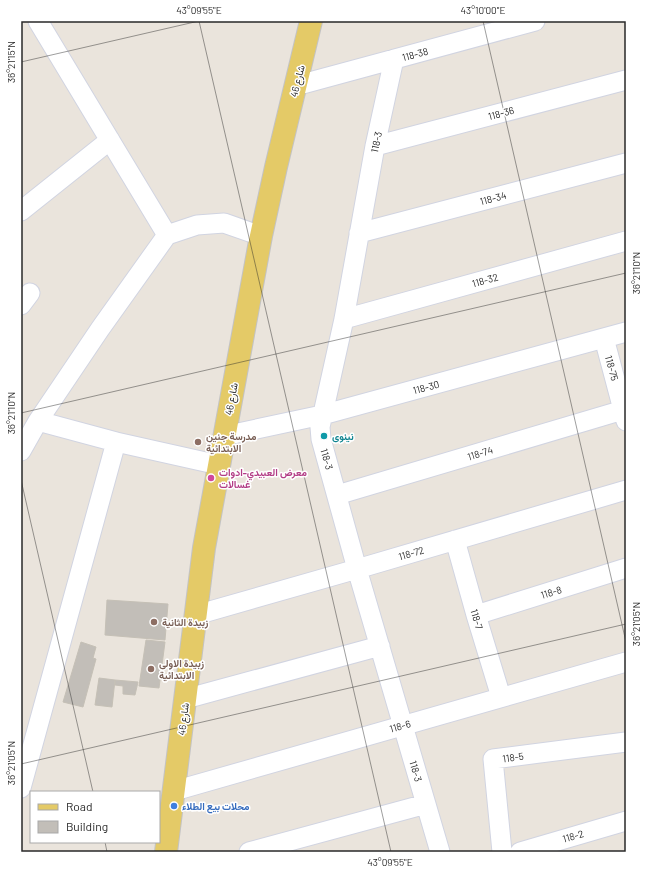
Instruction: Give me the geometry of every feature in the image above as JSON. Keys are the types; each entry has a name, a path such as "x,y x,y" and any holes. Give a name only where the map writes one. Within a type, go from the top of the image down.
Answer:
{"main road":[{"name":"شارع 46","path":"166,852 204,548 261,236 311,21"}],"street":[{"path":"38,21 167,235"},
{"name":"118-38","path":"296,86 535,21"},
{"name":"118-3","path":"394,59 375,146 344,319 320,427 321,439 357,569 440,852"},
{"name":"118-36","path":"375,146 626,80"},
{"path":"21,211 110,140"},
{"name":"118-34","path":"359,233 626,163"},
{"path":"21,451 38,422 100,329 167,235 197,226 224,223 261,236"},
{"name":"118-32","path":"344,319 626,241"},
{"name":"118-30","path":"224,436 322,415 626,332"},
{"name":"118-75","path":"604,338 625,415"},
{"name":"118-74","path":"337,495 625,415"},
{"path":"38,422 116,442 219,465"},
{"path":"21,788 116,442"},
{"name":"118-72","path":"196,615 626,490"},
{"name":"118-7","path":"455,540 501,697"},
{"name":"118-8","path":"476,615 626,568"},
{"path":"185,699 380,646"},
{"name":"118-6","path":"174,791 626,662"},
{"name":"118-5","path":"502,852 493,759 626,742"},
{"path":"249,852 426,804"},
{"name":"118-2","path":"520,852 626,821"}],"building":[{"path":"107,600 168,604 165,640 105,635"},
{"path":"146,640 165,642 159,688 139,686"},
{"path":"81,642 96,647 93,658 96,659 83,707 63,702"},
{"path":"99,678 115,680 112,707 95,705"},
{"path":"115,680 138,682 135,695 123,694 123,686 115,685"}],"place":[{"name":"نينوى","path":"324,436"},
{"name":"مدرسة جنين الابتدائية","path":"198,442"},
{"name":"معرض العبيدي-ادوات غسالات","path":"211,478"},
{"name":"زبيدة الثانية","path":"154,622"},
{"name":"زبيدة الاولى الابتدائية","path":"151,669"},
{"name":"محلات بيع الطلاء","path":"174,806"}]}
